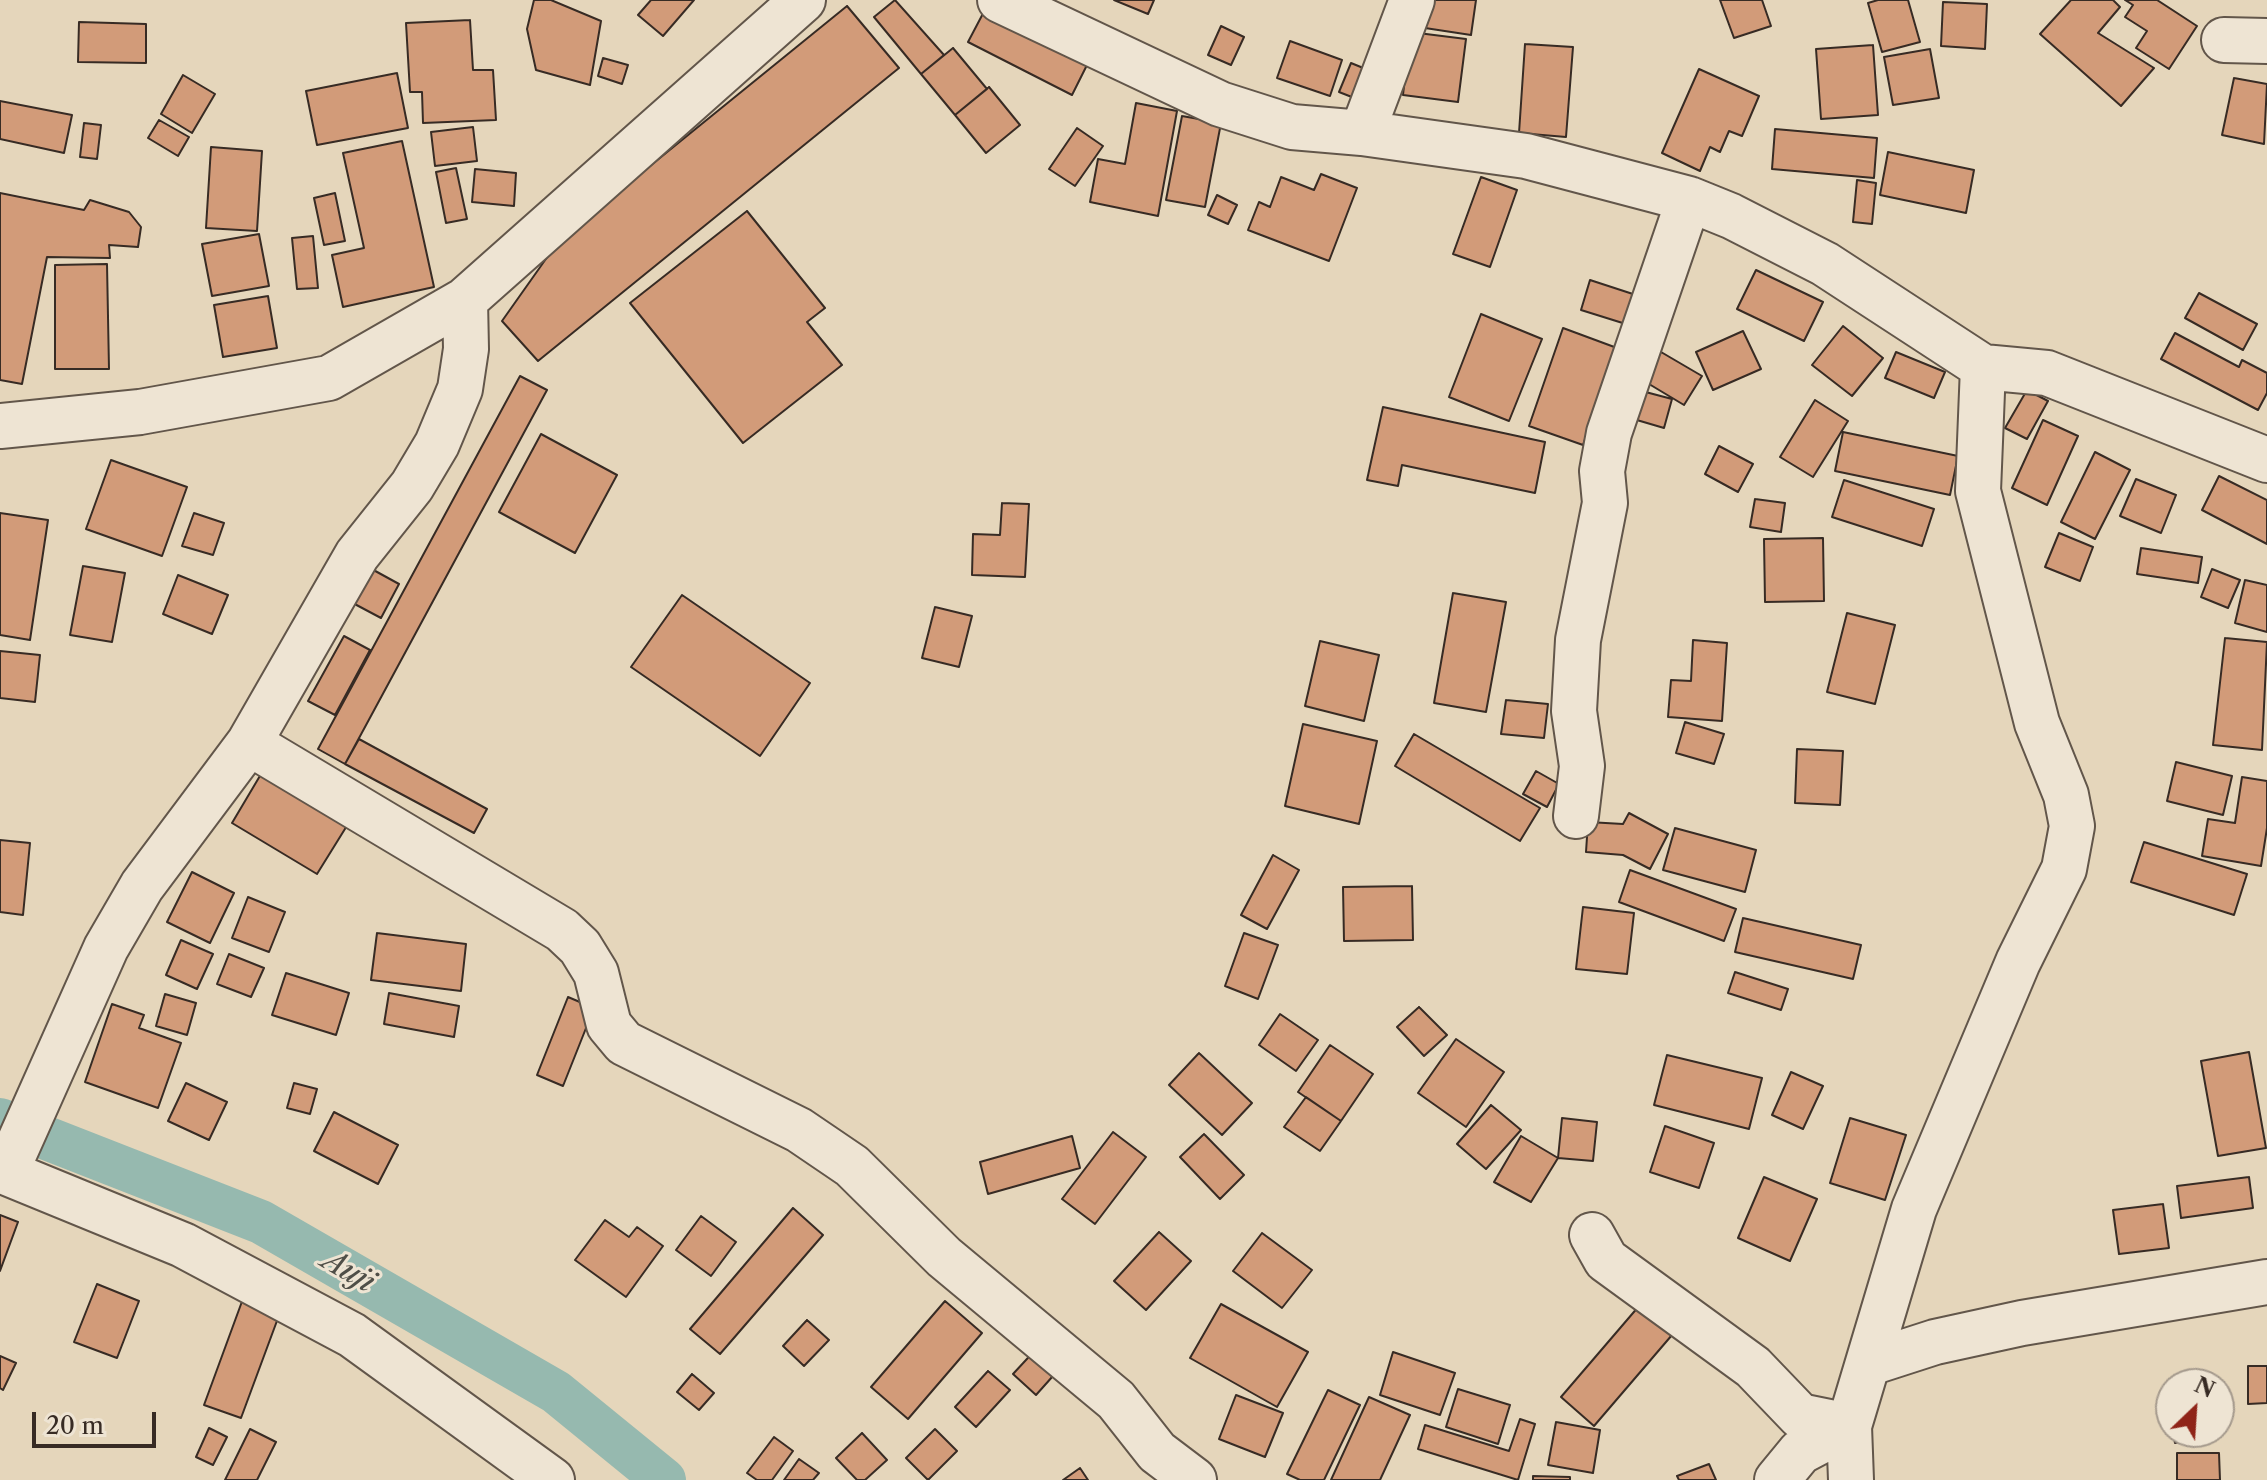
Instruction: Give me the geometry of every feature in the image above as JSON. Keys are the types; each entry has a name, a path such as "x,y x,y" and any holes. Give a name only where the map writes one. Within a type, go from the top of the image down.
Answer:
{"street":[{"path":"0,426 140,412 329,378 465,300 803,0"},
{"path":"1000,0 1220,104 1292,127 1362,133 1526,156 1689,199 1731,216 1825,264 1983,367 2047,373 2267,460"},
{"path":"1362,133 1412,0"},
{"path":"2224,40 2267,41"},
{"path":"1576,816 1582,766 1574,711 1578,640 1605,503 1602,471 1609,433 1689,199"},
{"path":"465,300 466,349 460,389 437,444 412,486 357,555 249,743 142,886 106,948 7,1166 183,1245 352,1335 552,1480"},
{"path":"1851,1480 1849,1426 1914,1209 2018,962 2064,869 2072,826 2066,795 2037,723 1978,491 1983,367"},
{"path":"249,743 562,930 580,947 596,973 609,1025 624,1043 799,1130 852,1166 944,1257 1116,1400 1157,1452 1194,1480"},
{"path":"1592,1235 1606,1260 1753,1367 1800,1416 1849,1426"},
{"path":"1870,1363 1935,1342 2022,1323 2267,1282"},
{"path":"1777,1480 1800,1452 1849,1426"}],"building":[{"path":"534,0 551,0 601,21 590,85 536,70 527,29"},
{"path":"651,0 694,0 663,36 638,15"},
{"path":"895,0 944,55 921,74 874,17"},
{"path":"1114,0 1154,0 1148,14"},
{"path":"1429,0 1476,0 1471,35 1425,28"},
{"path":"1720,0 1762,0 1771,26 1734,38"},
{"path":"1908,0 1920,42 1882,52 1868,3"},
{"path":"2071,0 2113,0 2120,7 2098,33 2154,68 2121,106 2040,34"},
{"path":"2125,0 2157,0 2197,26 2169,69 2136,48 2147,31 2125,17 2133,5"},
{"path":"1943,2 1987,4 1985,49 1941,46"},
{"path":"988,4 1091,57 1072,95 968,42"},
{"path":"847,6 899,68 538,361 502,321 560,239"},
{"path":"470,20 473,70 493,70 496,120 423,123 422,92 410,92 406,23"},
{"path":"79,22 146,24 146,63 78,62"},
{"path":"1221,26 1244,37 1231,65 1208,55"},
{"path":"1410,32 1466,39 1458,102 1403,95"},
{"path":"1290,41 1342,60 1330,96 1277,78"},
{"path":"1525,44 1573,47 1566,137 1519,133"},
{"path":"1873,45 1878,115 1821,119 1816,49"},
{"path":"953,48 987,89 955,115 921,74"},
{"path":"1930,49 1939,98 1893,105 1884,57"},
{"path":"603,58 628,65 622,84 598,76"},
{"path":"1351,63 1373,72 1362,101 1339,92"},
{"path":"1699,69 1759,96 1742,136 1729,131 1720,152 1710,147 1700,171 1662,153"},
{"path":"397,73 408,128 317,145 306,91"},
{"path":"183,75 215,94 192,133 161,114"},
{"path":"2234,78 2267,84 2264,144 2222,135"},
{"path":"989,87 1020,125 986,153 955,115"},
{"path":"0,101 72,115 64,153 0,139"},
{"path":"1136,103 1177,111 1158,216 1090,202 1098,159 1125,164"},
{"path":"1182,116 1221,123 1205,207 1166,200"},
{"path":"159,120 189,137 178,156 148,138"},
{"path":"84,123 101,125 97,159 80,157"},
{"path":"473,127 477,161 435,166 431,132"},
{"path":"1077,128 1103,146 1075,186 1049,169"},
{"path":"1775,129 1877,138 1874,178 1772,169"},
{"path":"402,141 434,287 343,307 332,255 364,248 343,153"},
{"path":"211,147 262,151 257,231 206,228"},
{"path":"1888,152 1974,170 1966,213 1880,195"},
{"path":"456,168 467,219 446,223 436,172"},
{"path":"475,169 516,173 514,206 472,202"},
{"path":"1321,174 1357,188 1329,261 1248,230 1259,202 1270,207 1281,177 1314,190"},
{"path":"1481,177 1517,190 1490,267 1453,254"},
{"path":"1857,180 1876,183 1872,224 1853,222"},
{"path":"0,193 84,210 90,200 129,212 141,227 138,247 109,245 110,258 47,257 22,384 0,380"},
{"path":"335,193 345,241 324,245 314,198"},
{"path":"1217,195 1237,205 1228,224 1208,215"},
{"path":"747,211 825,308 807,322 842,365 743,443 630,303"},
{"path":"259,234 269,286 212,296 202,244"},
{"path":"313,236 318,288 297,289 292,238"},
{"path":"107,264 109,369 55,369 55,265"},
{"path":"1756,270 1823,302 1804,341 1737,309"},
{"path":"1590,280 1639,296 1629,325 1581,310"},
{"path":"2199,293 2257,324 2243,350 2185,318"},
{"path":"268,296 277,348 223,357 214,305"},
{"path":"1481,314 1542,339 1509,421 1449,397"},
{"path":"1843,326 1883,358 1852,396 1812,365"},
{"path":"1563,328 1617,348 1583,445 1529,426"},
{"path":"1743,331 1761,369 1713,390 1696,352"},
{"path":"2175,333 2239,367 2242,360 2267,373 2267,393 2258,410 2161,359"},
{"path":"1661,352 1702,376 1684,405 1644,381"},
{"path":"1896,352 1945,372 1934,398 1885,378"},
{"path":"520,376 547,390 345,764 318,749"},
{"path":"1638,390 1672,399 1664,428 1630,418"},
{"path":"2027,390 2048,401 2027,439 2005,428"},
{"path":"1815,400 1848,421 1813,477 1780,457"},
{"path":"1383,407 1545,442 1535,493 1402,465 1398,486 1367,480"},
{"path":"2043,420 2078,436 2047,505 2012,488"},
{"path":"1843,432 1958,456 1950,495 1835,471"},
{"path":"541,434 617,475 575,553 499,512"},
{"path":"1719,446 1753,464 1738,492 1705,474"},
{"path":"2095,452 2130,470 2095,539 2061,522"},
{"path":"111,460 187,487 162,556 86,529"},
{"path":"2219,476 2267,500 2267,544 2202,510"},
{"path":"2136,479 2176,495 2161,533 2120,516"},
{"path":"1844,480 1934,509 1922,546 1832,517"},
{"path":"1755,499 1785,503 1781,532 1750,527"},
{"path":"1002,503 1029,504 1025,577 972,575 973,534 1000,535"},
{"path":"0,513 48,520 30,640 0,635"},
{"path":"194,513 224,523 213,555 182,546"},
{"path":"2059,533 2093,547 2080,581 2045,567"},
{"path":"1823,538 1824,601 1765,602 1764,539"},
{"path":"2141,548 2202,557 2198,583 2137,574"},
{"path":"83,566 125,573 112,642 70,635"},
{"path":"368,567 399,584 381,618 349,601"},
{"path":"2212,569 2240,580 2228,608 2201,597"},
{"path":"178,575 228,595 212,634 163,614"},
{"path":"2245,580 2267,585 2267,632 2235,623"},
{"path":"1453,593 1506,602 1486,712 1434,703"},
{"path":"682,595 810,683 760,756 631,667"},
{"path":"935,607 972,616 959,667 922,658"},
{"path":"1847,613 1895,625 1875,704 1827,692"},
{"path":"344,636 370,650 335,715 308,701"},
{"path":"2225,638 2267,642 2262,750 2213,745"},
{"path":"1693,640 1727,643 1722,721 1668,717 1671,680 1691,681"},
{"path":"1320,641 1379,655 1364,721 1305,706"},
{"path":"0,651 40,655 35,702 0,698"},
{"path":"1506,700 1548,704 1544,738 1501,734"},
{"path":"1685,722 1724,734 1714,764 1676,753"},
{"path":"1303,724 1377,741 1359,824 1285,806"},
{"path":"1414,734 1540,808 1520,841 1395,766"},
{"path":"359,739 487,809 474,833 345,764"},
{"path":"1797,749 1843,751 1840,805 1795,803"},
{"path":"2176,762 2232,776 2223,815 2167,801"},
{"path":"267,764 353,816 317,874 232,823"},
{"path":"1536,771 1559,784 1547,807 1523,794"},
{"path":"2242,777 2267,781 2267,828 2261,866 2202,856 2208,819 2235,823"},
{"path":"1629,813 1668,834 1650,869 1623,855 1586,852 1588,822 1623,824"},
{"path":"1675,828 1756,850 1745,892 1663,870"},
{"path":"0,840 30,843 23,915 0,912"},
{"path":"2144,842 2247,874 2234,915 2131,882"},
{"path":"1273,855 1299,870 1267,929 1241,915"},
{"path":"1630,870 1736,909 1724,941 1619,902"},
{"path":"192,872 234,893 210,943 167,922"},
{"path":"1412,886 1413,940 1344,941 1343,887"},
{"path":"248,897 285,912 269,952 232,938"},
{"path":"1583,907 1634,913 1627,974 1576,969"},
{"path":"1743,918 1861,945 1853,979 1735,952"},
{"path":"377,933 466,944 461,991 371,980"},
{"path":"1244,933 1278,945 1258,999 1225,986"},
{"path":"181,940 213,954 197,989 166,975"},
{"path":"229,954 264,968 251,997 217,984"},
{"path":"1735,972 1788,989 1781,1010 1728,993"},
{"path":"286,973 349,993 336,1035 272,1015"},
{"path":"389,993 459,1006 454,1037 384,1024"},
{"path":"165,994 196,1003 187,1035 156,1026"},
{"path":"568,997 594,1008 563,1086 537,1075"},
{"path":"112,1004 144,1015 139,1028 181,1043 158,1108 85,1082"},
{"path":"1419,1007 1447,1035 1424,1056 1397,1027"},
{"path":"1280,1014 1318,1040 1296,1071 1259,1045"},
{"path":"1456,1039 1504,1072 1466,1127 1418,1093"},
{"path":"1330,1045 1373,1074 1341,1121 1298,1092"},
{"path":"2249,1052 2266,1148 2218,1156 2201,1061"},
{"path":"1199,1053 1252,1103 1222,1135 1169,1085"},
{"path":"1667,1055 1762,1078 1749,1129 1654,1105"},
{"path":"1791,1072 1823,1086 1803,1129 1772,1115"},
{"path":"186,1083 227,1102 209,1140 168,1121"},
{"path":"294,1083 317,1089 310,1114 287,1108"},
{"path":"1306,1097 1341,1121 1320,1151 1284,1127"},
{"path":"1491,1105 1521,1130 1486,1169 1457,1144"},
{"path":"334,1112 398,1145 378,1184 314,1151"},
{"path":"1562,1118 1597,1122 1593,1161 1558,1158"},
{"path":"1850,1118 1906,1135 1885,1200 1830,1183"},
{"path":"1665,1126 1714,1143 1699,1188 1650,1172"},
{"path":"1113,1132 1146,1157 1095,1224 1062,1199"},
{"path":"1204,1134 1244,1175 1220,1199 1180,1157"},
{"path":"1072,1136 1080,1168 988,1194 980,1162"},
{"path":"1521,1136 1558,1158 1531,1202 1494,1182"},
{"path":"1764,1177 1817,1199 1790,1261 1738,1238"},
{"path":"2249,1177 2253,1208 2181,1218 2177,1186"},
{"path":"2163,1204 2169,1248 2119,1254 2113,1210"},
{"path":"793,1208 823,1235 720,1354 690,1329"},
{"path":"0,1215 18,1222 0,1271"},
{"path":"701,1216 736,1242 711,1276 676,1250"},
{"path":"605,1220 629,1237 637,1227 663,1246 626,1297 575,1260"},
{"path":"1159,1232 1191,1261 1146,1310 1114,1281"},
{"path":"1262,1233 1312,1270 1282,1308 1233,1271"},
{"path":"97,1284 139,1301 117,1358 74,1342"},
{"path":"244,1296 281,1310 241,1418 204,1405"},
{"path":"1645,1299 1678,1328 1594,1426 1561,1397"},
{"path":"945,1301 982,1333 908,1419 871,1387"},
{"path":"1221,1304 1308,1352 1277,1407 1190,1358"},
{"path":"807,1320 829,1340 804,1366 783,1346"},
{"path":"1038,1347 1061,1367 1036,1395 1013,1374"},
{"path":"1393,1352 1455,1373 1440,1415 1380,1395"},
{"path":"0,1356 16,1363 3,1390 0,1388"},
{"path":"2248,1366 2267,1366 2267,1403 2248,1404"},
{"path":"988,1371 1010,1390 976,1427 955,1407"},
{"path":"692,1374 714,1393 699,1410 677,1392"},
{"path":"1458,1389 1510,1405 1498,1444 1446,1427"},
{"path":"1328,1390 1360,1405 1324,1480 1300,1480 1287,1474"},
{"path":"1236,1395 1283,1413 1265,1457 1219,1439"},
{"path":"1369,1397 1410,1415 1380,1480 1331,1480"},
{"path":"1520,1419 1535,1424 1518,1480 1418,1449 1425,1425 1509,1451"},
{"path":"1556,1422 1600,1430 1593,1473 1548,1465"},
{"path":"209,1428 227,1437 213,1465 196,1457"},
{"path":"250,1429 276,1442 257,1480 225,1480"},
{"path":"935,1429 957,1451 928,1480 906,1458"},
{"path":"862,1433 887,1460 865,1480 857,1480 836,1458"},
{"path":"774,1437 793,1451 772,1480 757,1480 747,1473"},
{"path":"2177,1453 2219,1453 2220,1480 2177,1480"},
{"path":"799,1459 819,1473 813,1480 784,1480"},
{"path":"1709,1464 1716,1480 1679,1480 1677,1476"},
{"path":"1080,1468 1088,1480 1063,1480"},
{"path":"1533,1476 1570,1477 1570,1480 1533,1480"}],"waterway":[{"name":"Auji","path":"0,1120 261,1222 556,1392 664,1480"}]}
